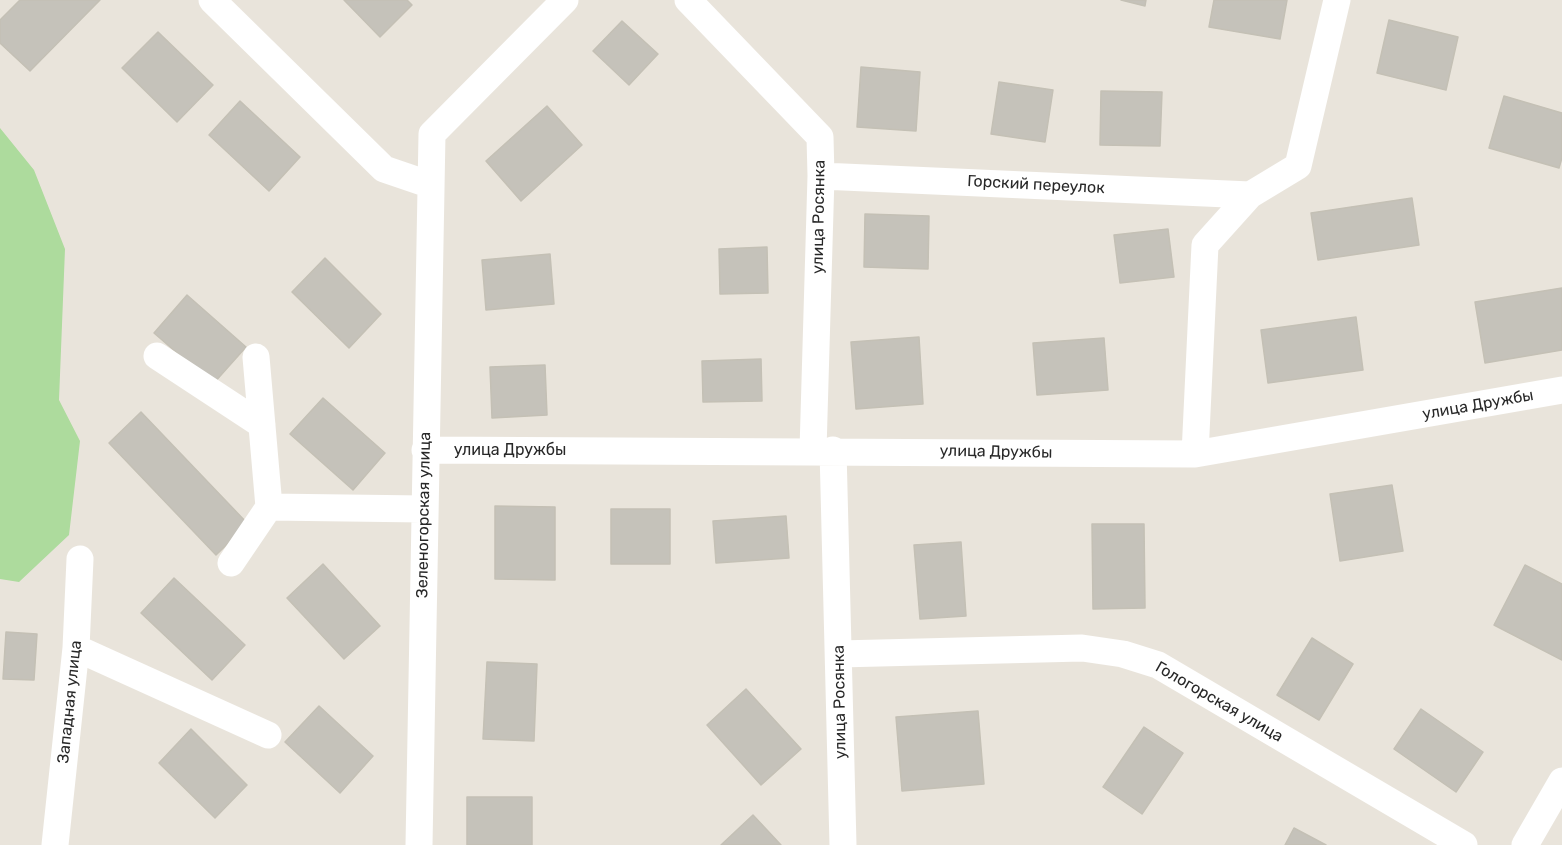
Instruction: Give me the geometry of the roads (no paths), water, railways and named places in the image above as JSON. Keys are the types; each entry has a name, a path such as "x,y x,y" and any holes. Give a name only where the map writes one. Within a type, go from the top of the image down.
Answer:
{"street":[{"path":"212,0 384,169 430,185"},
{"name":"Зеленогорская улица","path":"418,845 432,134 565,0"},
{"name":"улица Росянка","path":"688,0 820,137 823,450 838,654 843,845"},
{"path":"1195,454 1205,245 1250,195 1298,166 1337,0"},
{"name":"Горский переулок","path":"822,176 1250,195"},
{"path":"156,356 262,425"},
{"path":"231,563 269,507 256,357"},
{"name":"улица Дружбы","path":"425,450 823,450 1195,454 1562,390"},
{"path":"269,507 424,509"},
{"name":"Западная улица","path":"56,845 76,648 81,559"},
{"path":"76,648 268,735"},
{"name":"Гологорская улица","path":"838,654 1082,648 1123,654 1158,665 1464,845"},
{"path":"1525,845 1562,781"}]}
